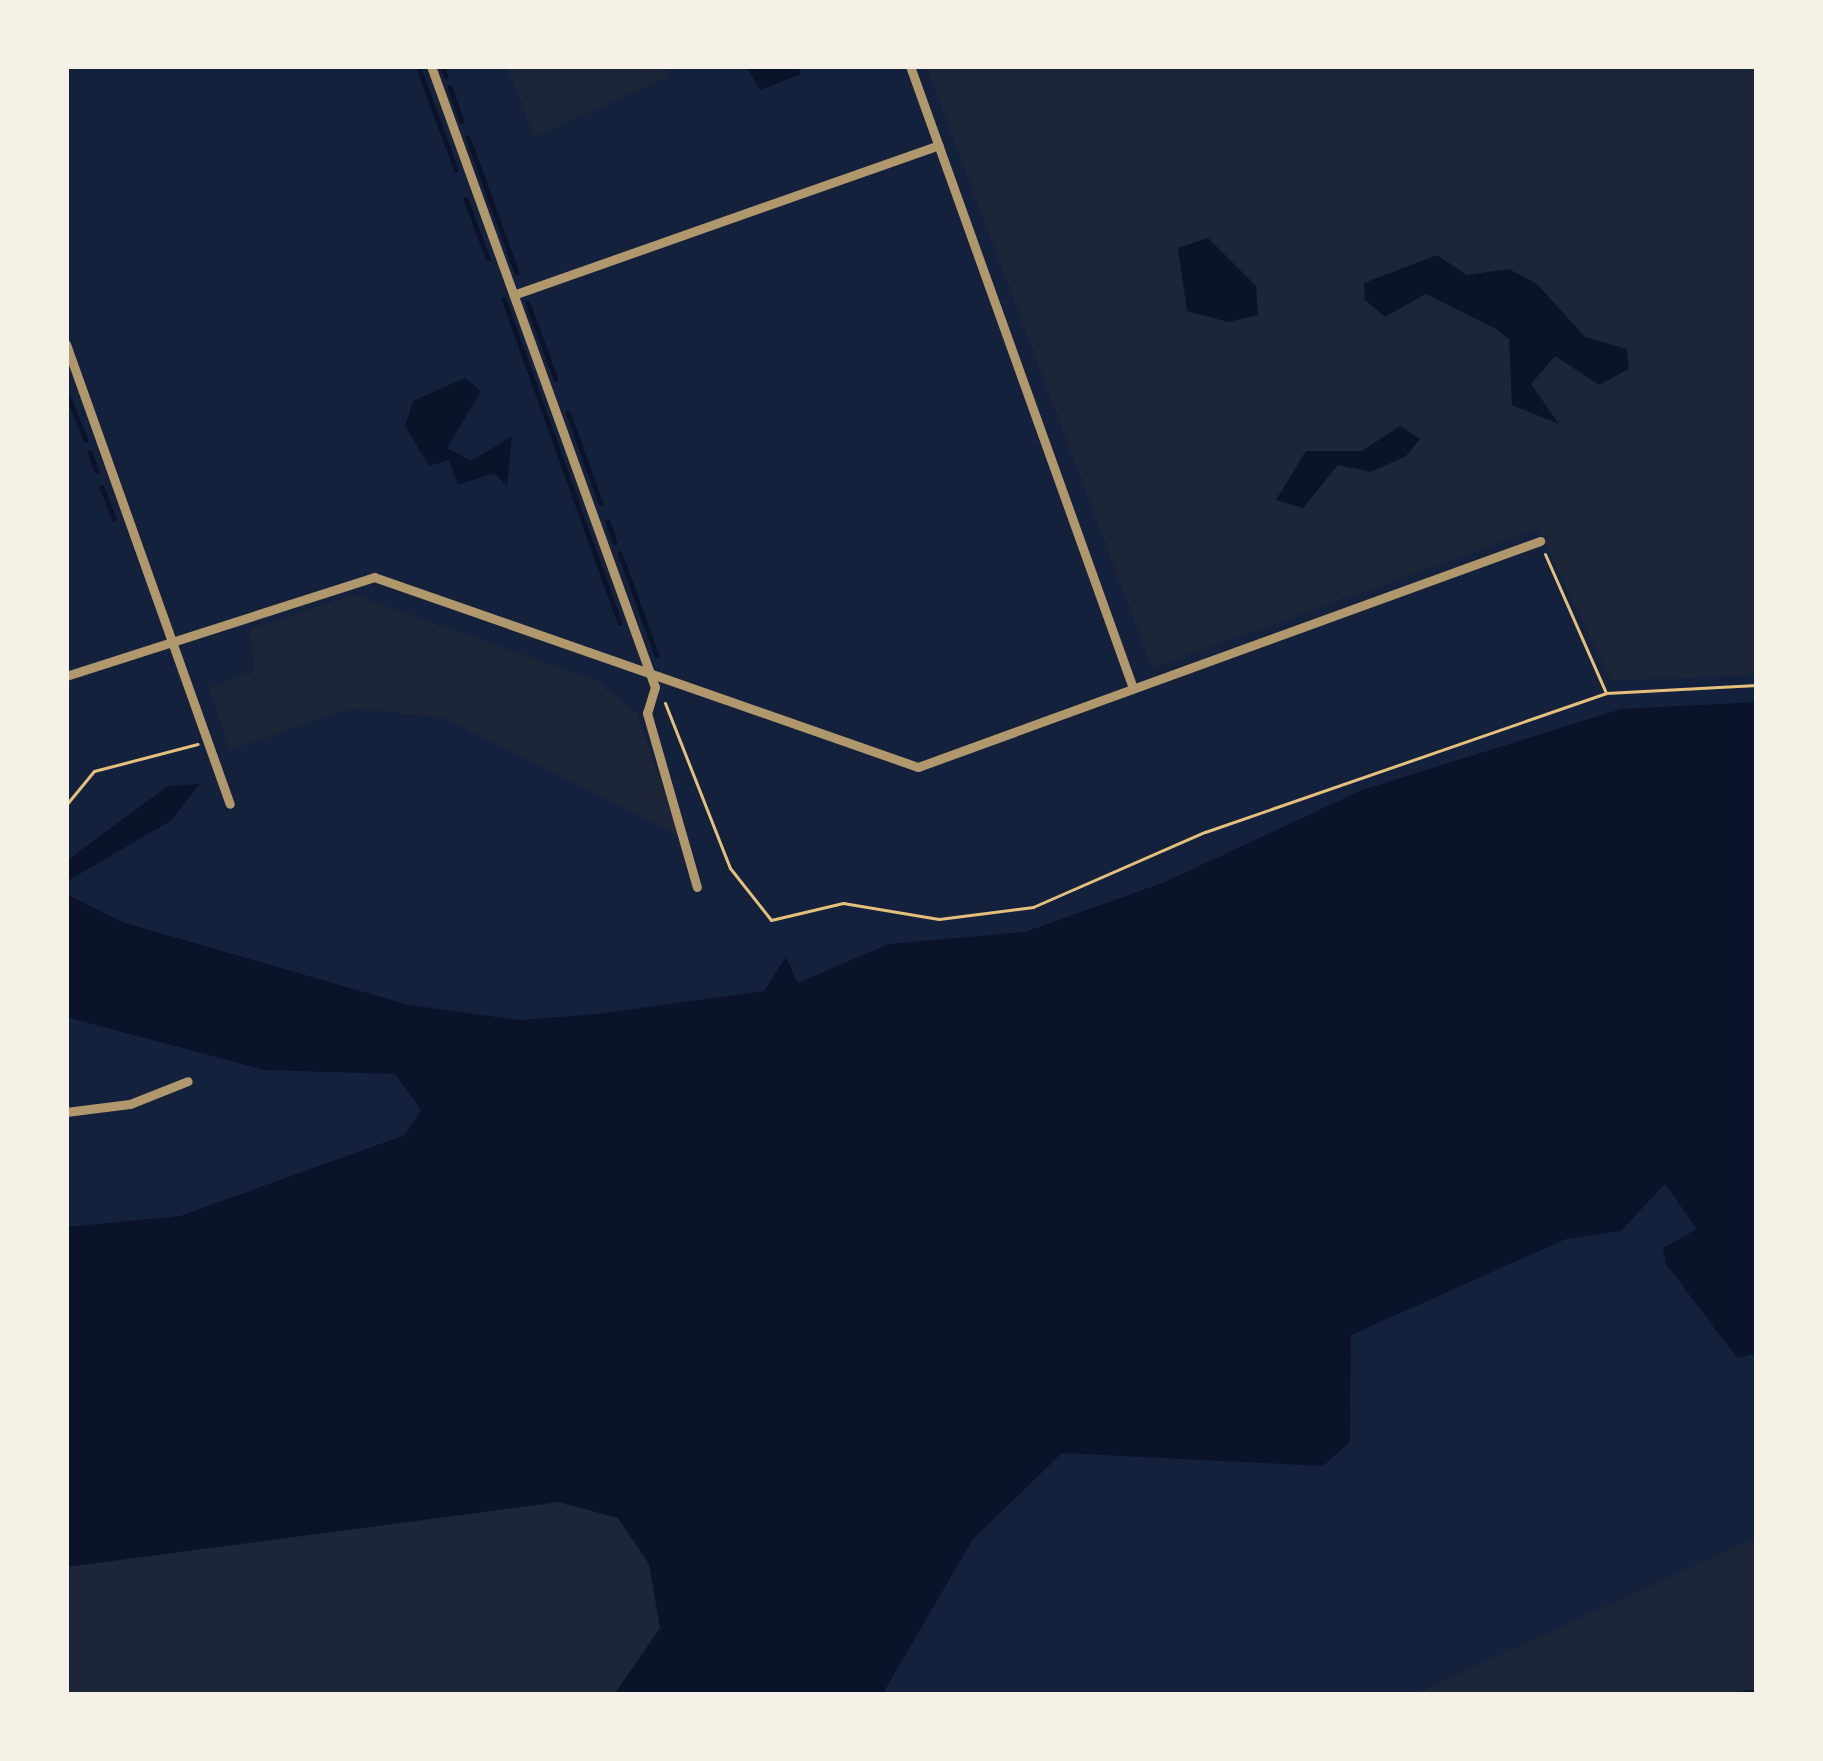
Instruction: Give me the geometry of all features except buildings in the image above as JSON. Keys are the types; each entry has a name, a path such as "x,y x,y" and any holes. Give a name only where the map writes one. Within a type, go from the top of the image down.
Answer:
{"street":[{"path":"431,66 655,687 647,713 697,887"},
{"path":"910,66 1133,688"},
{"path":"515,294 938,146"},
{"path":"66,344 177,638 230,804"},
{"path":"66,676 374,577 918,767 1540,541"},
{"path":"66,1112 130,1104 188,1081"}],"path":[{"path":"1540,541 1606,693"},
{"path":"655,687 730,868 771,920 843,903 939,919 1033,907 1205,832 1606,693 1757,685"},
{"path":"66,805 94,770 209,740"}],"shaded area":[{"path":"507,66 664,66 668,77 534,137"},
{"path":"746,66 798,66 801,74 760,90"},
{"path":"926,66 1757,66 1757,675 1611,681 1538,529 1152,668"},
{"path":"1208,238 1256,286 1258,315 1228,322 1187,311 1178,248"},
{"path":"1437,255 1467,275 1509,269 1537,284 1585,337 1627,349 1629,369 1599,385 1555,356 1531,384 1559,424 1512,405 1509,339 1496,329 1426,294 1385,317 1365,300 1364,283"},
{"path":"465,378 481,391 447,448 471,461 512,436 507,487 494,473 458,485 449,460 429,466 405,426 413,401"},
{"path":"1400,426 1420,439 1406,456 1371,472 1338,465 1303,508 1276,500 1306,451 1362,451"},
{"path":"355,595 597,681 637,713 679,836 444,718 352,708 230,750 209,688 254,671 251,629"},
{"path":"1757,702 1757,1353 1737,1358 1666,1264 1663,1248 1697,1229 1665,1184 1621,1231 1566,1239 1351,1335 1350,1442 1323,1466 1062,1453 973,1539 882,1695 614,1695 660,1628 649,1564 618,1518 559,1502 66,1567 66,1227 180,1216 405,1135 421,1110 395,1074 264,1070 66,1017 66,894 122,922 409,1005 520,1020 597,1014 764,991 786,957 798,983 889,944 1025,932 1165,882 1362,790 1621,709"},
{"path":"200,784 172,820 66,882 66,861 168,786"},
{"path":"559,1502 618,1518 649,1564 661,1628 614,1695 66,1695 66,1567"},
{"path":"1757,1537 1757,1695 1413,1695"}],"waterway":[{"path":"418,66 456,169"},
{"path":"442,66 446,76"},
{"path":"450,87 462,121"},
{"path":"468,137 517,272"},
{"path":"466,199 488,258"},
{"path":"504,299 620,623"},
{"path":"528,303 556,379"},
{"path":"69,398 86,440"},
{"path":"568,412 601,503"},
{"path":"90,452 97,471"},
{"path":"102,487 114,519"},
{"path":"608,521 615,542"},
{"path":"620,553 657,655"},
{"path":"1730,1695 1757,1691"}]}
